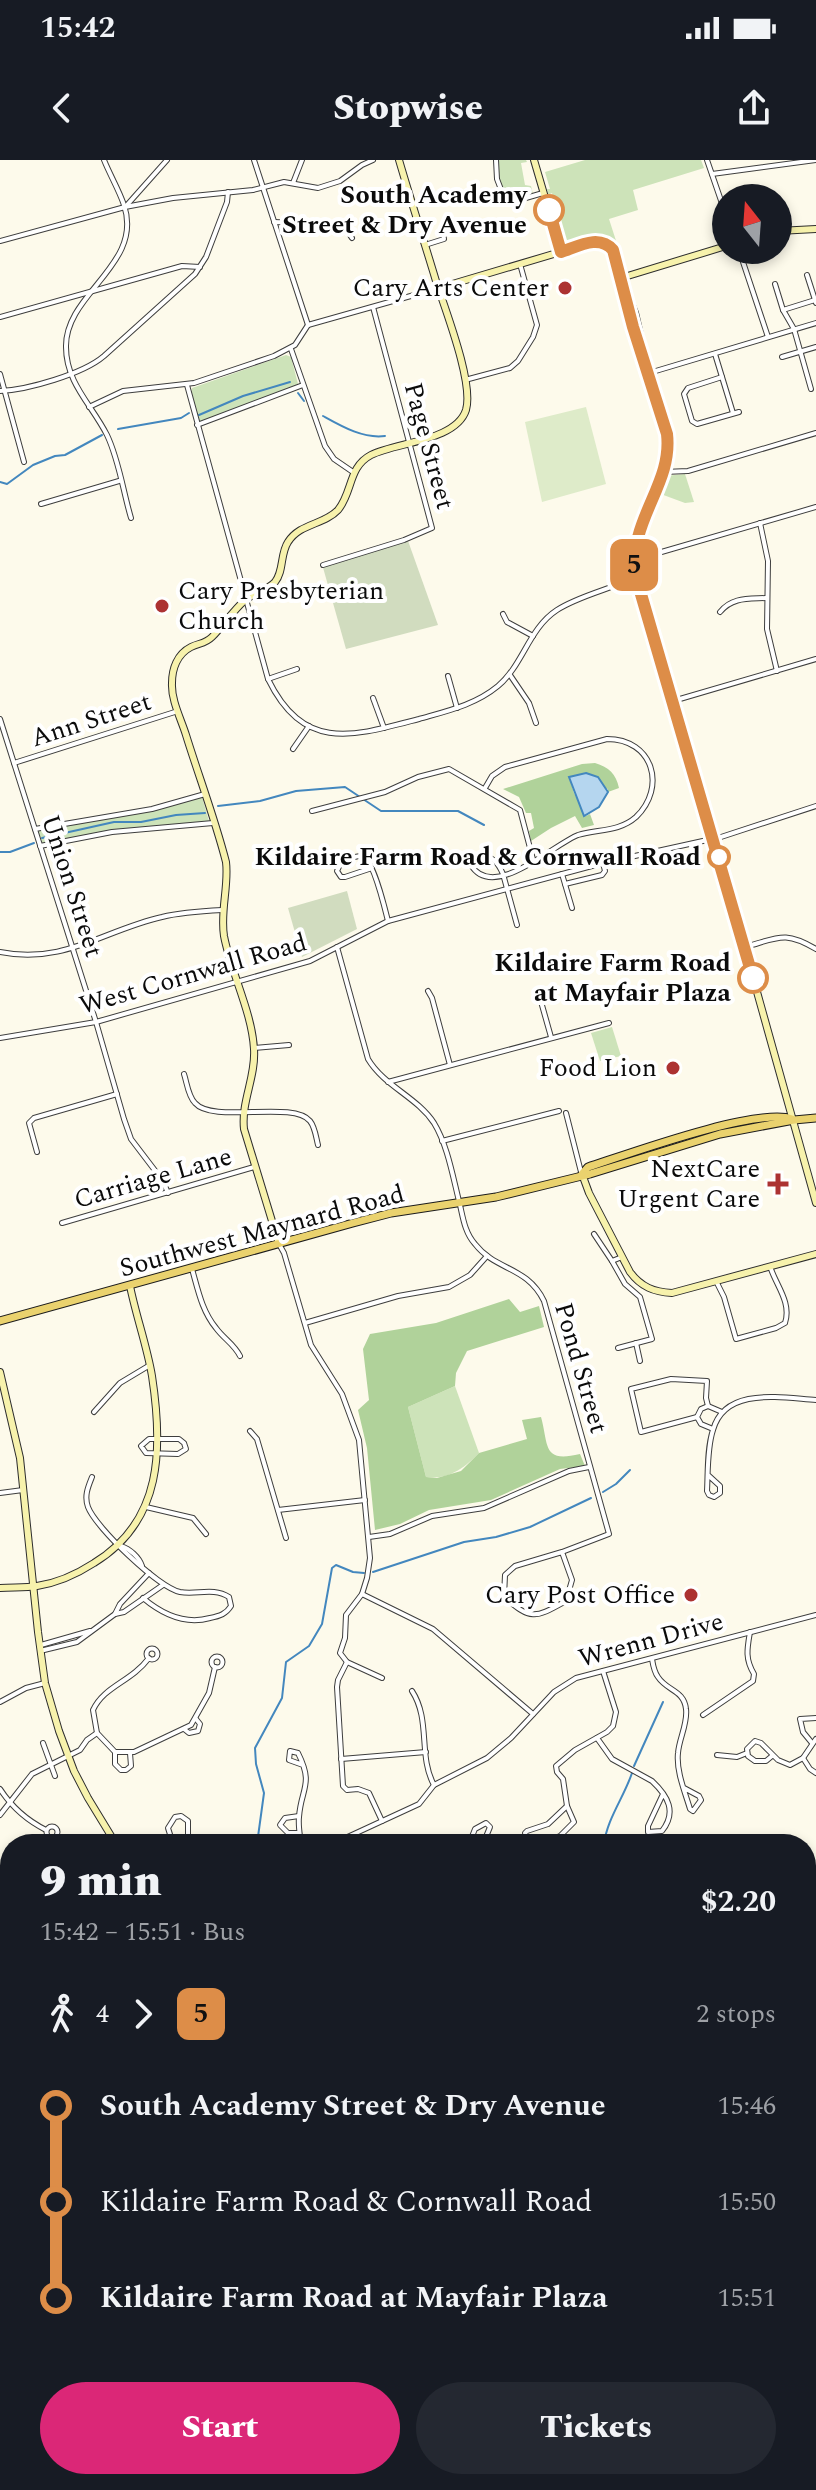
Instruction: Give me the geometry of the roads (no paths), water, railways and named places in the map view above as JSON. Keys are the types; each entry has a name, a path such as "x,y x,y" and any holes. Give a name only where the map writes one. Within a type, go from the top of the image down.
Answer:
{"main road":[{"name":"Southwest Maynard Road","path":"582,1174 588,1167 706,1130 781,1115 794,1120"},
{"path":"794,1120 816,1118"},
{"name":"Southwest Maynard Road","path":"0,1321 391,1213 460,1205 590,1174 741,1129 794,1120"},
{"path":"668,1150 680,1142 703,1135 706,1130"}],"street":[{"path":"104,160 125,207 126,228 122,246 99,284 77,311 66,336 66,354 71,375 108,438 131,518"},
{"path":"125,207 167,160"},
{"path":"254,160 308,325"},
{"path":"293,183 302,160"},
{"path":"0,241 125,207 176,198 263,188 279,183 293,183 310,189 323,187 343,179 373,160"},
{"path":"382,1678 347,1662 340,1653 346,1615 362,1594 369,1571 369,1537 359,1440 339,1388 314,1352 244,1129 243,1112 253,1072 254,1048 225,939 223,910 227,874 172,686 177,660 188,648 210,639 246,599 275,581 284,550 295,534 336,511 346,497 358,464 373,454 450,429 460,421 467,403 465,380 399,160"},
{"path":"496,160 497,179 505,200 512,202 544,193"},
{"path":"534,160 561,252"},
{"path":"707,160 715,184"},
{"path":"712,174 816,160"},
{"path":"2,391 71,375 98,362 186,284 200,267 227,202 228,192"},
{"path":"274,222 297,223 321,230 342,223 352,238"},
{"path":"425,245 444,239 442,227"},
{"path":"792,229 816,229"},
{"path":"88,408 110,395 130,389 187,385 259,362 291,348 308,325 594,242 605,243 613,250 669,449 664,472 638,533 634,553 636,577 714,838 816,1203"},
{"path":"621,279 712,250"},
{"path":"465,380 510,368 533,337 536,320 520,264"},
{"path":"744,264 768,337"},
{"path":"0,317 182,266 200,267"},
{"path":"783,310 816,302 807,275"},
{"path":"775,284 783,310 794,329 811,389"},
{"name":"Page Street","path":"323,565 432,530 373,307"},
{"path":"649,373 816,323"},
{"path":"782,357 816,347"},
{"path":"291,348 325,446 334,459 353,472"},
{"path":"715,354 736,413 697,424 692,421 684,394 686,390 722,377"},
{"path":"0,374 2,391 24,462"},
{"path":"187,385 268,679 280,701 309,726 331,734 345,735 384,728 476,701 510,675 544,620 557,609 636,577"},
{"path":"197,425 304,385"},
{"path":"664,472 688,471 816,433"},
{"path":"41,504 120,481"},
{"path":"634,553 658,553 816,507"},
{"path":"760,523 768,561 767,629 777,671"},
{"path":"720,612 730,602 766,598"},
{"path":"503,614 507,622 533,636"},
{"path":"673,701 816,659"},
{"path":"268,679 297,669"},
{"path":"510,675 529,703 536,723"},
{"path":"448,676 457,708"},
{"path":"373,698 384,728"},
{"name":"Ann Street","path":"14,763 178,711"},
{"name":"Union Street","path":"0,719 131,1139 163,1181 168,1193"},
{"path":"293,749 309,726"},
{"path":"485,788 492,776 505,767 607,739 632,745 648,757 651,791 637,815 617,828 574,837 534,863 503,874 484,876 472,868 471,862 477,855 486,855 495,860 503,874 517,925"},
{"path":"312,811 385,792 418,777 449,769 520,810 534,863"},
{"path":"35,829 152,809 205,794"},
{"name":"West Cornwall Road","path":"0,1038 96,1022 237,982 310,961 388,921 603,863 714,838 816,806"},
{"path":"40,846 112,832 213,823"},
{"path":"372,868 345,877 337,871 342,862 361,856 367,858 372,868 388,921"},
{"path":"565,884 602,875 605,871 603,863"},
{"path":"562,874 572,908"},
{"path":"0,952 31,955 55,953 160,917 223,910"},
{"path":"745,947 789,936 816,949"},
{"name":"Pond Street","path":"337,947 365,1051 373,1067 434,1123 472,1241 487,1256 525,1276 539,1290 544,1301 609,1534 562,1552"},
{"path":"428,991 450,1065"},
{"path":"538,991 551,1037"},
{"path":"388,1082 609,1023"},
{"path":"254,1048 289,1045"},
{"path":"184,1074 197,1106 218,1111 302,1116 313,1125 318,1145"},
{"path":"37,1152 29,1123 34,1118 117,1094"},
{"path":"442,1141 559,1111"},
{"path":"566,1113 582,1174 622,1257 639,1283 660,1292 674,1292 816,1254"},
{"name":"Carriage Lane","path":"62,1223 254,1167"},
{"path":"594,1234 625,1284 640,1297 651,1330 652,1339 618,1348"},
{"path":"305,1323 398,1296 449,1287 470,1275 487,1256"},
{"path":"612,1261 622,1257"},
{"path":"716,1281 736,1339 776,1328 785,1323 788,1312 770,1266"},
{"path":"192,1269 205,1311 217,1330 236,1346 240,1356"},
{"path":"0,1588 34,1586 72,1576 119,1545 133,1531 146,1507 153,1486 156,1454 155,1401 150,1365 130,1286"},
{"path":"636,1343 640,1361"},
{"path":"94,1412 120,1383 150,1365"},
{"path":"0,1372 19,1448 45,1683 68,1756 110,1834"},
{"path":"708,1406 707,1381 671,1379 631,1389 641,1432 697,1417 701,1409 708,1406 722,1412"},
{"path":"708,1475 720,1486 720,1493 714,1497 707,1491 708,1475 713,1429 722,1412 734,1402 749,1398 816,1400"},
{"path":"697,1417 701,1424 713,1429"},
{"path":"250,1431 257,1439 286,1538"},
{"path":"179,1439 186,1449 178,1454 156,1454 146,1453 141,1446 146,1440 179,1439"},
{"path":"369,1537 400,1531 432,1516 484,1508 569,1471 589,1467"},
{"path":"92,1477 86,1491 89,1510 137,1565 164,1585 180,1592 212,1591 226,1595 231,1601 230,1609 211,1618 184,1620 165,1613 143,1598"},
{"path":"0,1493 23,1490"},
{"path":"278,1510 365,1500"},
{"path":"146,1507 193,1518 206,1534"},
{"path":"562,1552 572,1580 566,1601 532,1616 523,1614 504,1597 505,1575 515,1566 562,1552"},
{"path":"115,1614 120,1604 149,1573"},
{"path":"40,1648 73,1644 164,1585"},
{"path":"362,1594 433,1629 533,1714"},
{"name":"Wrenn Drive","path":"354,1834 419,1804 434,1785 487,1758 511,1738 543,1702 576,1678 816,1615"},
{"path":"703,1715 753,1681 754,1674 746,1653 750,1632"},
{"path":"149,1658 136,1673 106,1692 94,1706 92,1715 97,1733 115,1752 130,1753 184,1729 196,1719 209,1693 215,1667"},
{"path":"652,1659 658,1678 678,1692 685,1704 686,1715 677,1756 684,1788 690,1809 693,1811 701,1800 684,1788"},
{"path":"347,1662 337,1683 343,1786 347,1790 358,1789 369,1793 382,1821"},
{"path":"562,1834 574,1822 567,1806 564,1783 556,1766 575,1750 610,1730 616,1716 603,1671"},
{"path":"0,1702 26,1688 45,1683"},
{"path":"412,1691 422,1712 429,1774 434,1785"},
{"path":"747,1753 749,1745 755,1741 761,1743 772,1756 790,1765 803,1758 814,1741 803,1732 800,1719 816,1718"},
{"path":"184,1729 189,1733 198,1731 200,1724 196,1719"},
{"path":"0,1815 32,1774 80,1750 97,1733"},
{"path":"597,1738 612,1759 647,1777 663,1794 670,1805 669,1819 662,1831 648,1832 663,1794"},
{"path":"43,1743 55,1776"},
{"path":"115,1752 115,1764 121,1770 131,1766 130,1753"},
{"path":"341,1759 426,1752"},
{"path":"747,1753 755,1761 766,1761 772,1756"},
{"path":"717,1755 737,1757 747,1753"},
{"path":"803,1758 816,1773"},
{"path":"299,1816 285,1818 280,1825 288,1833 299,1833 299,1816 308,1780 303,1765"},
{"path":"0,1789 10,1803 46,1830"},
{"path":"525,1834 548,1824 567,1806"},
{"path":"170,1834 168,1828 175,1817 181,1816 188,1821 188,1834"},
{"path":"471,1834 486,1823 490,1827 488,1834"}],"water":[{"path":"586,773 598,777 608,792 599,807 584,816 569,777"}],"waterway":[{"path":"199,415 243,396 290,382"},
{"path":"298,393 304,401"},
{"path":"118,429 181,418 189,413"},
{"path":"323,416 360,434 385,436"},
{"path":"0,482 7,484 33,465 65,455 102,435"},
{"path":"218,806 260,801 296,791 345,787 381,811 458,811 484,825"},
{"path":"42,838 114,822 141,822 205,813"},
{"path":"0,852 10,852 34,843"},
{"path":"603,1492 630,1470"},
{"path":"373,1572 464,1542 530,1527 591,1498"},
{"path":"258,1834 264,1793 255,1748 282,1698 286,1662 309,1646 322,1624 332,1568 336,1565 364,1573"},
{"path":"634,1766 663,1702"},
{"path":"607,1834 632,1773"}],"place":[{"name":"South Academy Street & Dry Avenue","path":"549,210"},
{"name":"Cary Arts Center","path":"565,288"},
{"name":"Cary Presbyterian Church","path":"162,606"},
{"name":"Kildaire Farm Road & Cornwall Road","path":"719,857"},
{"name":"Kildaire Farm Road at Mayfair Plaza","path":"753,978"},
{"name":"Food Lion","path":"673,1068"},
{"name":"NextCare Urgent Care","path":"778,1184"},
{"name":"Cary Post Office","path":"691,1595"}]}
